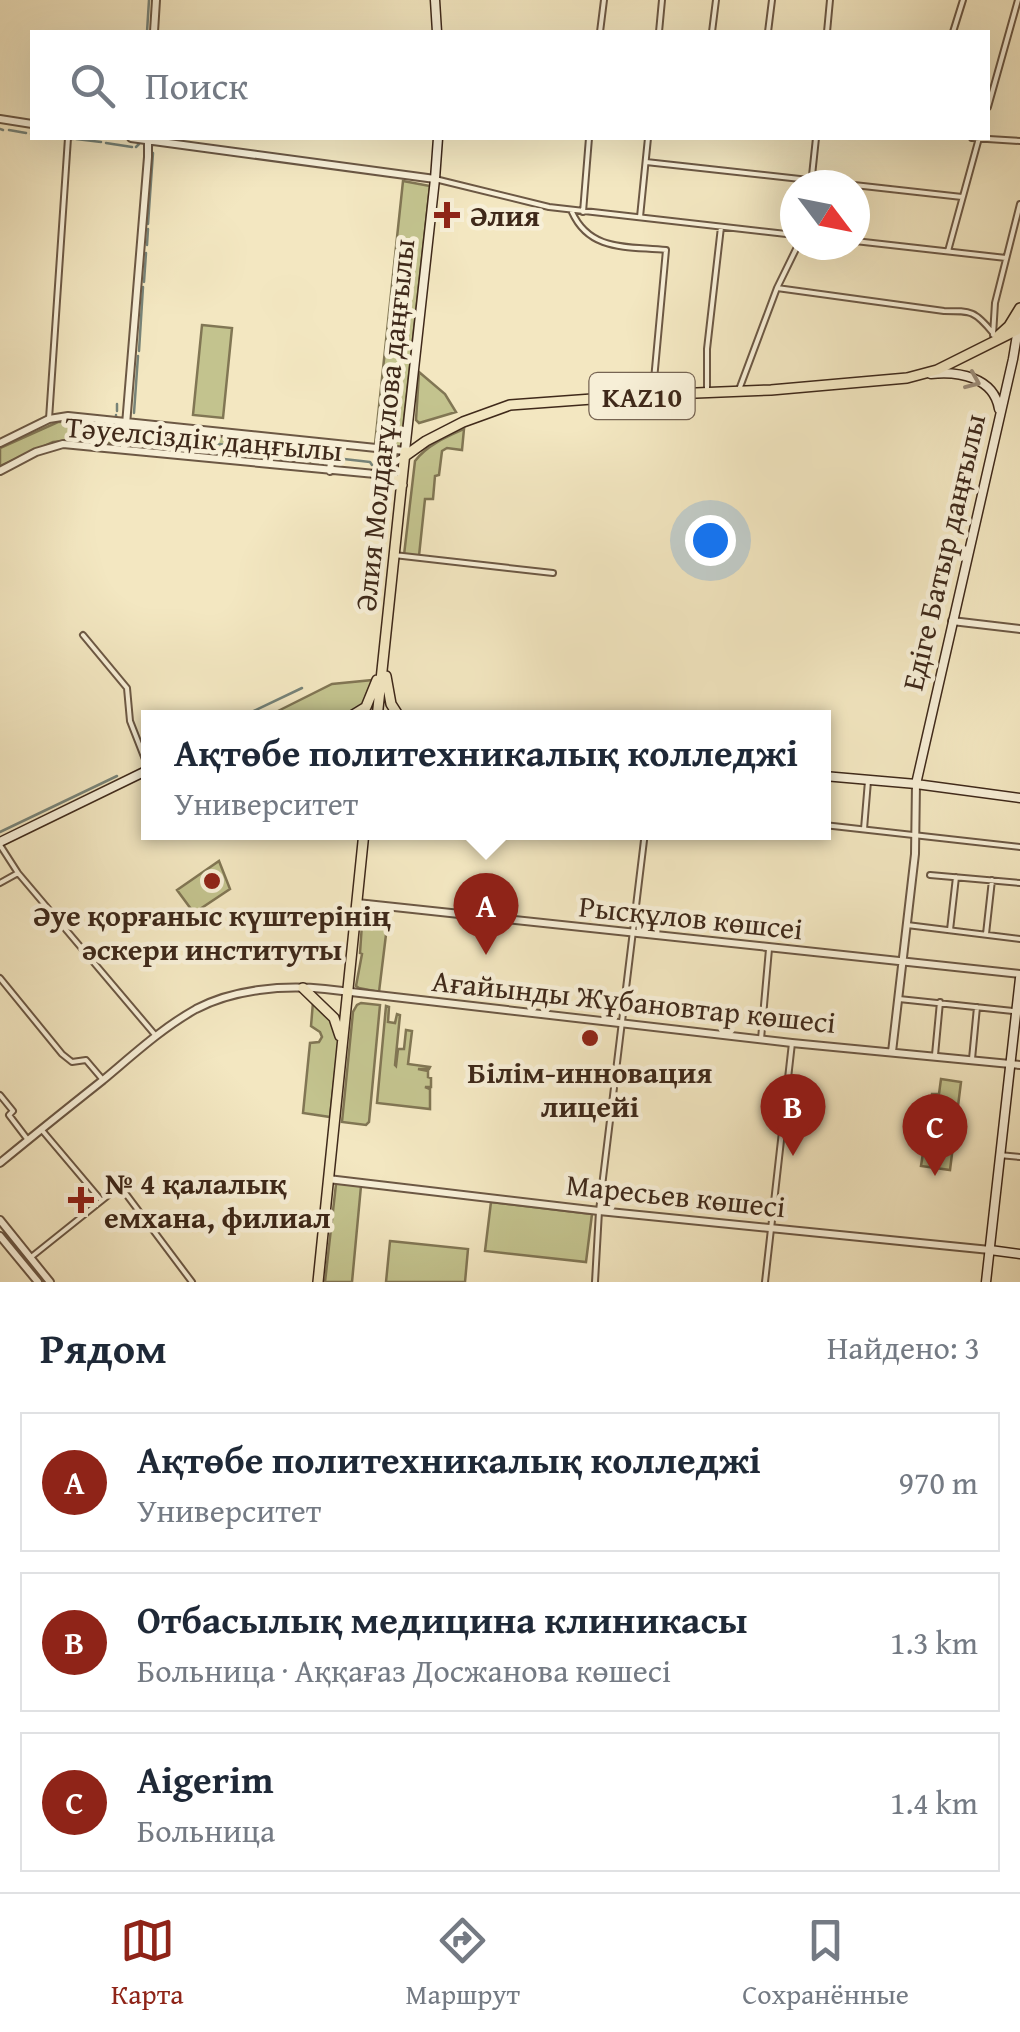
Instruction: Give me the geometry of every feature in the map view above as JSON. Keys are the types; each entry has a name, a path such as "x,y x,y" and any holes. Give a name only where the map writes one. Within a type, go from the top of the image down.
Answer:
{"main road":[{"path":"434,0 438,30"},
{"name":"Әлия Молдағұлова даңғылы","path":"378,710 438,140"},
{"name":"KAZ10","path":"984,347 1009,326 1020,308"},
{"name":"KAZ10","path":"405,454 462,422 510,405 813,387 922,375 984,347 1019,324"},
{"name":"Едіге Батыр даңғылы","path":"916,784 1019,324"},
{"path":"922,375 957,374 982,382 997,396 998,420"},
{"path":"375,474 393,478 402,485"},
{"path":"363,710 384,658"},
{"path":"384,658 395,710"},
{"path":"0,844 141,772"},
{"path":"831,777 1020,798"},
{"path":"318,1281 363,840"},
{"path":"986,1282 1015,1064 1020,976"},
{"path":"303,988 334,1018 342,1042"},
{"name":"Маресьев көшесі","path":"990,1250 1020,1254"}],"street":[{"path":"154,30 156,0"},
{"path":"600,30 604,0"},
{"path":"659,30 662,0"},
{"path":"712,30 716,0"},
{"path":"768,30 772,0"},
{"path":"827,30 830,0"},
{"path":"954,30 963,0"},
{"path":"990,99 1018,0"},
{"path":"0,119 30,124"},
{"path":"990,139 1020,141"},
{"path":"49,420 68,140"},
{"path":"124,450 148,140"},
{"path":"155,140 435,179 542,206 780,233"},
{"path":"583,212 589,140"},
{"path":"640,218 648,140"},
{"path":"812,170 816,140"},
{"path":"948,251 976,140"},
{"path":"646,162 780,178"},
{"path":"870,187 962,196"},
{"path":"993,337 995,302 1020,204"},
{"path":"571,210 580,228 596,240 666,250 654,380 647,395"},
{"path":"707,393 707,349 721,227"},
{"path":"870,243 1006,258"},
{"path":"738,392 791,260"},
{"path":"778,288 970,311 979,316 993,337"},
{"name":"Тәуелсіздік даңғылы","path":"0,443 49,420 68,416 405,454"},
{"name":"Тәуелсіздік даңғылы","path":"0,471 55,445 81,444 375,474 405,454"},
{"path":"330,471 333,444"},
{"path":"394,556 552,573"},
{"path":"952,621 1020,628"},
{"path":"83,635 127,688 130,721 141,750"},
{"path":"864,830 868,781"},
{"path":"892,1052 916,835 916,784"},
{"path":"831,826 1020,847"},
{"path":"595,1282 599,1210 644,840"},
{"path":"0,844 18,872 156,1036"},
{"path":"0,883 18,872"},
{"path":"930,874 1020,883"},
{"path":"950,930 956,877"},
{"path":"986,934 992,880"},
{"name":"Рысқұлов көшсеі","path":"357,904 1020,976"},
{"path":"907,925 1020,938"},
{"path":"761,1040 769,948"},
{"path":"0,978 62,1054 72,1062 86,1060 102,1080"},
{"name":"Ағайынды Жұбановтар көшесі","path":"0,1163 156,1036 197,1009 259,990 348,992 761,1040 1015,1064"},
{"path":"899,999 1016,1011"},
{"path":"934,1055 940,1002"},
{"path":"972,1060 978,1006"},
{"path":"765,1282 792,1043"},
{"path":"0,1095 13,1110 8,1115 28,1140"},
{"path":"41,1129 101,1200"},
{"path":"1000,1155 1020,1157"},
{"name":"Маресьев көшесі","path":"328,1180 990,1250"},
{"path":"30,1258 120,1186 192,1282"},
{"path":"0,1220 50,1282"},
{"path":"0,1236 38,1282"}],"green space":[{"path":"403,181 430,186 401,447 375,444"},
{"path":"202,325 232,328 223,418 193,415"},
{"path":"419,372 445,394 456,412 419,423 416,420"},
{"path":"58,422 119,426 117,444 53,442 0,466 0,448"},
{"path":"132,427 328,450 324,465 131,446 128,443"},
{"path":"464,429 462,450 442,451 433,499 425,499 419,556 404,555 415,461 431,446"},
{"path":"373,680 366,703 356,710 280,710 332,684"},
{"path":"219,861 230,889 194,913 177,890"},
{"path":"363,909 389,910 379,992 356,986 362,954"},
{"path":"313,1002 330,1019 339,1038 330,1117 303,1113 310,1043 319,1042 322,1037 311,1026"},
{"path":"361,1003 380,1005 366,1125 342,1122 353,1012"},
{"path":"386,1006 388,1022 395,1023 397,1014 400,1015 395,1065 398,1049 404,1049 406,1030 412,1031 408,1064 430,1067 418,1069 428,1071 431,1078 431,1087 425,1087 430,1089 430,1109 377,1103"},
{"path":"941,1079 961,1082 950,1170 921,1166 932,1094 939,1094"},
{"path":"338,1183 361,1186 352,1282 325,1282"},
{"path":"491,1202 592,1214 586,1262 485,1251"},
{"path":"390,1241 468,1249 465,1282 386,1282"}],"waterway":[{"path":"147,30 149,0"},
{"path":"9,130 26,133"},
{"path":"84,140 101,142"},
{"path":"106,143 132,147"},
{"path":"136,147 139,144"},
{"path":"148,224 153,153"},
{"path":"147,245 148,229"},
{"path":"144,282 146,253"},
{"path":"139,351 143,287"},
{"path":"134,413 138,356"},
{"path":"117,404 117,411"},
{"path":"115,426 117,433"},
{"path":"136,435 241,449"},
{"path":"245,449 327,457"},
{"path":"335,458 372,465"},
{"path":"256,710 302,688"},
{"path":"0,832 117,776"}],"place":[{"name":"Әлия","path":"447,215"},
{"name":"Әуе қорғаныс күштерінің әскери институты","path":"212,881"},
{"name":"Ақтөбе политехникалық колледжі","path":"486,955"},
{"name":"Білім-инновация лицейі","path":"590,1038"},
{"name":"Отбасылық медицина клиникасы","path":"793,1156"},
{"name":"Aigerim","path":"935,1176"},
{"name":"№ 4 қалалық емхана, филиал","path":"81,1200"}]}
